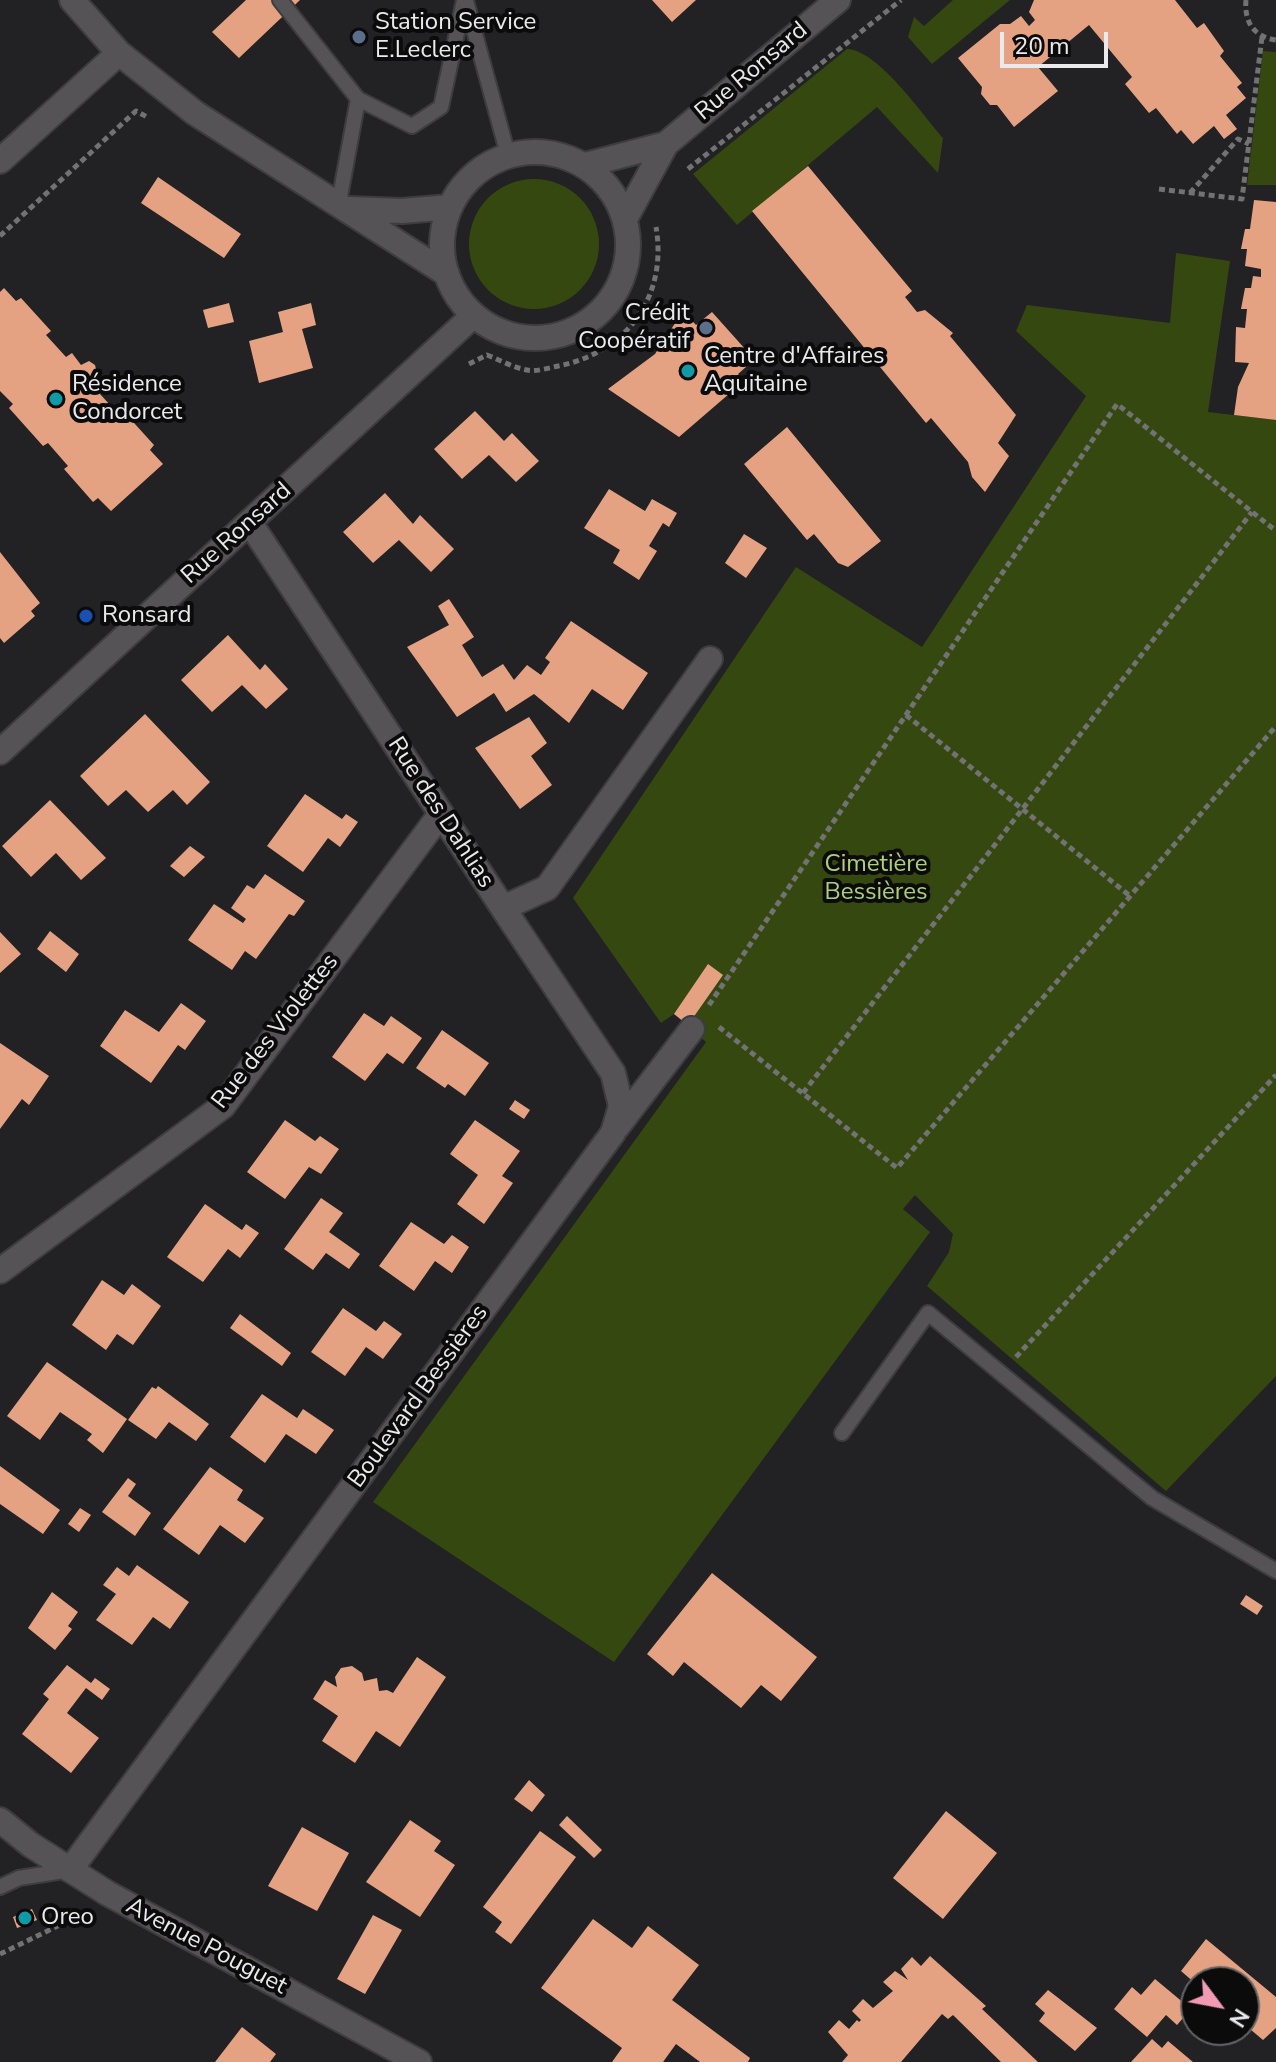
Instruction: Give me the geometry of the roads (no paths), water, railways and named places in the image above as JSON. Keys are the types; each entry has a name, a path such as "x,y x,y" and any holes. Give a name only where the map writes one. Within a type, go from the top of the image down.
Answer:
{"street":[{"path":"72,0 119,53 195,113 447,274"},
{"name":"Rue Ronsard","path":"625,219 666,144 838,0"},
{"path":"0,161 119,53"},
{"name":"Rue Ronsard","path":"585,165 666,144"},
{"path":"548,153 585,165 603,180 625,219 629,249 623,279 607,304 585,324 558,336 528,338 499,331 474,315 457,296 447,274 443,240 450,207 464,184 484,167 508,155 548,153"},
{"path":"344,206 402,211 450,207"},
{"name":"Rue Ronsard","path":"0,752 474,315"},
{"name":"Rue des Dahlias","path":"250,523 503,908 547,888 710,659"},
{"name":"Rue des Violettes","path":"0,1271 223,1106 440,815"},
{"name":"Boulevard Bessières","path":"70,1870 613,1133 621,1106 613,1073 503,908"},
{"path":"613,1133 698,1021"},
{"name":"Avenue Pouguet","path":"0,1820 70,1870 419,2062"}],"lane":[{"path":"280,0 358,99 412,126 441,107 465,0"},
{"path":"465,0 508,155"},
{"path":"344,206 358,99"},
{"path":"842,1433 928,1313 1152,1498 1276,1571"},
{"path":"0,1887 19,1878 70,1870"}],"place":[{"name":"Station Service E.Leclerc","path":"359,37"},
{"name":"Crédit Coopératif","path":"706,328"},
{"name":"Centre d'Affaires Aquitaine","path":"688,371"},
{"name":"Résidence Condorcet","path":"56,399"},
{"name":"Ronsard","path":"86,616"},
{"name":"Oreo","path":"25,1918"}],"park label":[{"name":"Cimetière Bessières","path":"876,879"}]}
